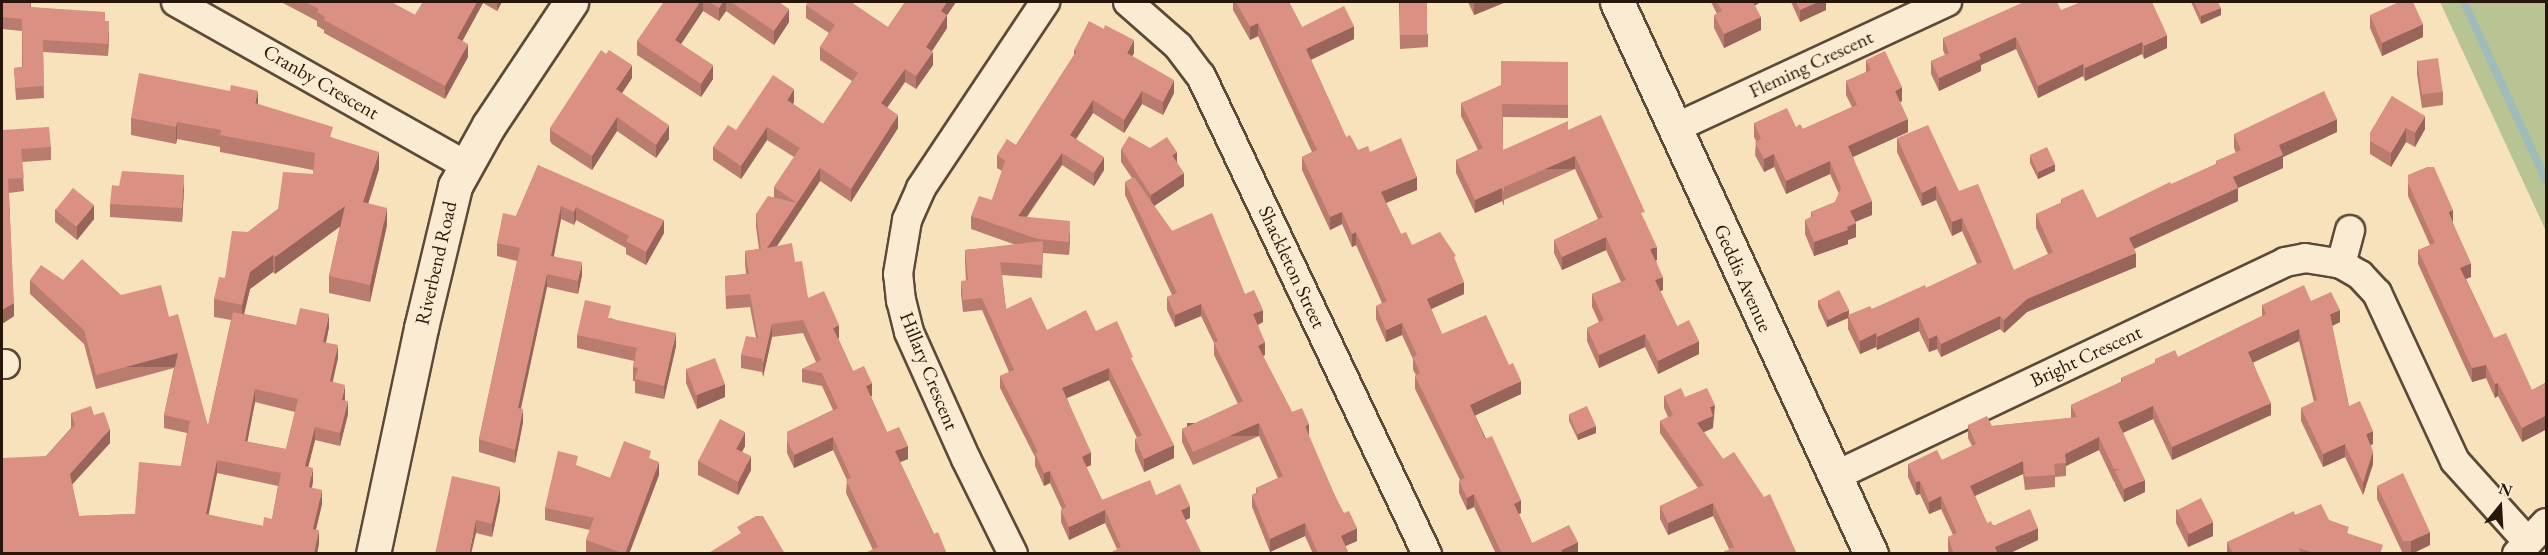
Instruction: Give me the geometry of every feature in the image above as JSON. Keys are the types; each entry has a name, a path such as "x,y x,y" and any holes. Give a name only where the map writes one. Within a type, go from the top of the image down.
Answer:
{"street":[{"name":"Cranby Crescent","path":"176,2 465,165"},
{"name":"Riverbend Road","path":"374,554 449,205 465,165 571,2"},
{"name":"Hillary Crescent","path":"1013,554 966,459 909,333 901,301 898,274 907,220 921,188 1045,2"},
{"name":"Shackleton Street","path":"1128,2 1178,46 1201,76 1427,554"},
{"name":"Geddis Avenue","path":"1617,2 1871,554"},
{"name":"Fleming Crescent","path":"1675,128 1947,2"},
{"path":"2341,264 2350,230"},
{"name":"Bright Crescent","path":"1835,476 2285,262 2305,258 2341,264 2360,275 2377,292 2454,461 2531,539"}],"green space":[{"path":"2440,2 2546,2 2546,231"}],"building":[{"path":"2,2 30,2 30,7 105,12 105,21 109,21 108,44 43,40 44,86 16,88 14,68 23,67 22,19 2,17"},
{"path":"305,2 391,2 415,15 423,2 477,2 457,38 468,44 445,86 324,20 325,17 317,12 319,9"},
{"path":"664,2 700,2 675,40 713,65 701,84 637,41"},
{"path":"709,2 723,2 719,8"},
{"path":"731,2 779,2 789,9 774,31"},
{"path":"808,2 851,2 888,27 905,2 947,2 941,11 947,15 926,47 933,52 916,76 905,69 881,103 898,115 851,189 820,168 797,203 774,187 800,148 767,127 741,166 713,147 728,125 736,130 773,75 794,89 787,100 823,124 858,73 820,47 835,25 806,5"},
{"path":"1236,2 1289,2 1302,27 1344,6 1354,26 1306,49 1346,137 1350,135 1358,150 1368,146 1370,152 1401,138 1417,177 1381,192 1401,234 1406,232 1412,245 1440,232 1456,256 1454,257 1464,282 1427,299 1442,334 1486,315 1509,365 1513,363 1521,381 1470,405 1485,439 1492,436 1521,500 1514,504 1532,543 1569,525 1578,542 1561,550 1563,554 1502,554 1474,494 1467,498 1459,481 1465,478 1415,376 1420,373 1413,357 1417,355 1402,323 1386,330 1376,306 1387,301 1356,232 1352,234 1342,212 1330,217 1302,157 1317,150 1258,23 1250,27"},
{"path":"1400,2 1427,2 1427,35 1400,35"},
{"path":"1717,2 1753,2 1761,17 1724,34 1714,15 1722,11"},
{"path":"1796,2 1818,2 1800,10"},
{"path":"2024,2 2057,2 2061,10 2081,2 2152,2 2167,35 2144,46 2142,42 2085,68 2083,64 2038,86 2016,37 1979,54 1981,59 1939,78 1931,61 1949,53 1943,38"},
{"path":"2194,2 2218,2 2221,8 2201,16"},
{"path":"2399,2 2413,2 2423,24 2382,43 2370,15"},
{"path":"1089,21 1104,29 1105,25 1134,40 1127,53 1174,80 1163,102 1142,91 1124,120 1093,100 1070,135 1104,157 1094,173 1062,153 1018,216 1070,221 1069,242 1038,239 971,216 979,196 992,200 1005,161 997,155 1007,139 1016,145 1077,51 1074,50"},
{"path":"601,50 606,54 609,50 632,65 616,89 669,125 656,145 617,117 592,156 550,128"},
{"path":"1885,51 1902,87 1895,91 1908,119 1848,146 1872,201 1850,211 1856,223 1847,227 1848,230 1814,242 1805,220 1813,216 1811,212 1835,202 1841,188 1830,161 1786,181 1774,154 1764,159 1755,142 1761,139 1754,123 1787,108 1796,127 1800,124 1803,129 1857,105 1846,81 1871,70 1866,60"},
{"path":"2438,58 2443,92 2422,95 2417,61"},
{"path":"1501,61 1568,62 1568,105 1502,104 1503,150 1568,121 1568,130 1601,115 1645,212 1641,213 1657,247 1650,249 1663,277 1655,280 1677,326 1689,320 1699,341 1658,361 1645,334 1599,355 1587,328 1604,320 1592,294 1626,280 1606,237 1562,257 1554,240 1603,217 1575,156 1504,187 1504,193 1502,188 1475,200 1456,160 1483,148 1461,103 1501,85"},
{"path":"139,73 230,91 231,85 258,91 255,103 333,127 330,137 379,152 363,202 387,208 370,285 329,276 345,206 275,257 273,255 250,272 242,305 214,299 219,277 225,278 232,231 248,232 278,209 283,172 313,174 315,153 220,135 221,130 177,122 176,127 131,118"},
{"path":"2324,91 2337,119 2279,145 2283,155 2233,177 2238,188 2129,238 2136,253 2027,299 2004,320 2000,316 1941,344 1937,335 1929,339 1919,317 1877,337 1876,333 1860,341 1848,315 1870,306 1872,309 1925,285 1926,288 1982,262 1962,218 1952,222 1936,186 1922,193 1897,138 1928,125 1959,191 1978,184 2014,270 2053,252 2036,214 2062,202 2061,199 2083,189 2097,218 2170,182 2171,184 2217,164 2216,161 2241,150 2234,134"},
{"path":"2392,96 2425,116 2415,133 2406,128 2391,153 2370,141 2370,133"},
{"path":"49,127 51,147 21,149 24,178 8,179 14,303 2,310 2,130"},
{"path":"1129,136 1150,148 1167,137 1177,152 1172,155 1184,173 1151,195 1121,149"},
{"path":"2047,147 2055,164 2038,172 2030,155"},
{"path":"538,165 664,220 646,252 626,241 629,236 576,207 574,212 561,206 551,256 582,262 578,281 547,274 518,408 523,409 515,450 479,439 520,248 497,243 503,213 516,216"},
{"path":"2427,167 2434,167 2453,210 2448,212 2471,263 2460,268 2494,338 2506,333 2532,390 2547,382 2547,415 2522,428 2486,365 2472,368 2418,250 2435,243 2408,183 2408,175"},
{"path":"122,171 184,175 182,208 110,204 112,185 119,186"},
{"path":"1134,177 1172,231 1212,213 1245,294 1254,290 1263,310 1253,314 1265,342 1258,346 1292,412 1302,408 1309,424 1305,426 1335,496 1344,513 1349,511 1357,528 1341,536 1349,554 1318,554 1305,523 1270,539 1252,495 1258,492 1256,488 1283,476 1259,423 1193,452 1182,429 1243,401 1214,343 1218,341 1201,304 1175,315 1167,297 1177,293 1125,182"},
{"path":"73,188 94,205 76,227 55,210"},
{"path":"768,196 797,203 767,248 792,243 795,262 802,261 808,298 824,291 839,325 833,328 853,371 864,366 872,383 866,386 887,432 899,427 908,446 895,451 934,534 938,532 947,554 867,554 878,547 846,480 851,478 833,437 794,455 787,440 787,432 838,408 822,373 802,369 821,360 803,320 772,324 763,364 762,359 741,355 746,336 758,338 750,294 726,296 725,276 749,274 745,251 761,249 756,214"},
{"path":"1043,241 1042,265 1000,262 1006,309 1031,297 1047,330 1086,310 1096,331 1117,321 1133,357 1131,358 1174,445 1144,459 1135,439 1142,435 1109,368 1062,388 1091,452 1082,457 1102,500 1150,480 1156,495 1180,484 1190,506 1181,510 1202,554 1108,554 1121,547 1105,510 1069,527 1061,510 1066,507 1050,471 1044,473 1035,453 1038,452 1000,376 1014,370 982,298 963,300 961,281 968,280 965,250"},
{"path":"82,259 121,295 161,285 169,317 178,314 208,426 233,312 296,325 300,308 329,314 323,342 338,345 330,381 345,385 342,400 348,401 340,433 315,427 305,466 313,468 309,487 322,490 313,529 319,530 314,554 2,554 2,458 46,456 75,425 71,413 91,406 94,415 104,412 110,429 70,474 79,516 135,514 139,462 181,466 190,421 164,415 178,353 96,375 84,330 30,280 41,265 63,280","holes":["255,389 298,399 286,449 245,441","217,460 281,473 272,519 264,517 263,526 206,514"]},
{"path":"2304,285 2311,301 2331,292 2340,310 2330,314 2349,406 2360,401 2373,431 2366,434 2373,451 2363,483 2345,444 2323,454 2301,408 2317,400 2299,329 2248,352 2271,403 2172,447 2153,406 2118,422 2145,480 2124,489 2115,471 2121,469 2114,469 2099,437 2065,454 2066,463 2054,464 2055,475 2025,477 2023,461 1970,486 1987,523 1991,521 1993,526 2030,509 2038,528 1995,547 1998,554 1954,554 1948,537 1957,533 1941,496 1929,502 1920,481 1916,482 1908,464 1937,450 1942,460 1976,444 1968,425 1987,416 1992,426 2077,417 2071,405 2123,381 2121,378 2156,362 2155,359 2175,350 2178,357 2266,314 2262,305"},
{"path":"1839,290 1849,310 1828,320 1819,300"},
{"path":"585,300 611,306 608,318 676,333 664,386 635,379 638,368 633,367 637,348 577,335"},
{"path":"715,358 725,384 696,395 686,369"},
{"path":"1681,388 1685,397 1707,388 1715,405 1710,407 1713,416 1697,423 1723,459 1734,452 1764,497 1770,494 1797,554 1719,554 1734,547 1713,503 1668,523 1660,506 1704,485 1660,421 1673,415 1664,396"},
{"path":"1587,406 1596,426 1578,434 1569,414"},
{"path":"720,419 745,432 736,449 751,456 738,482 698,461"},
{"path":"624,441 651,451 649,458 659,462 625,554 586,540 594,518 545,508 558,451 578,456 576,465 610,478"},
{"path":"2403,473 2430,532 2411,541 2403,541 2377,486"},
{"path":"452,476 500,487 492,524 476,520 469,554 435,554"},
{"path":"2201,498 2213,522 2189,534 2177,510"},
{"path":"2321,504 2329,520 2349,527 2347,533 2383,545 2380,554 2317,554 2299,548 2301,554 2233,554 2227,542 2294,511 2295,515"},
{"path":"756,516 763,516 785,554 707,554 741,533 737,527"}],"waterway":[{"path":"2464,2 2546,180"}]}
